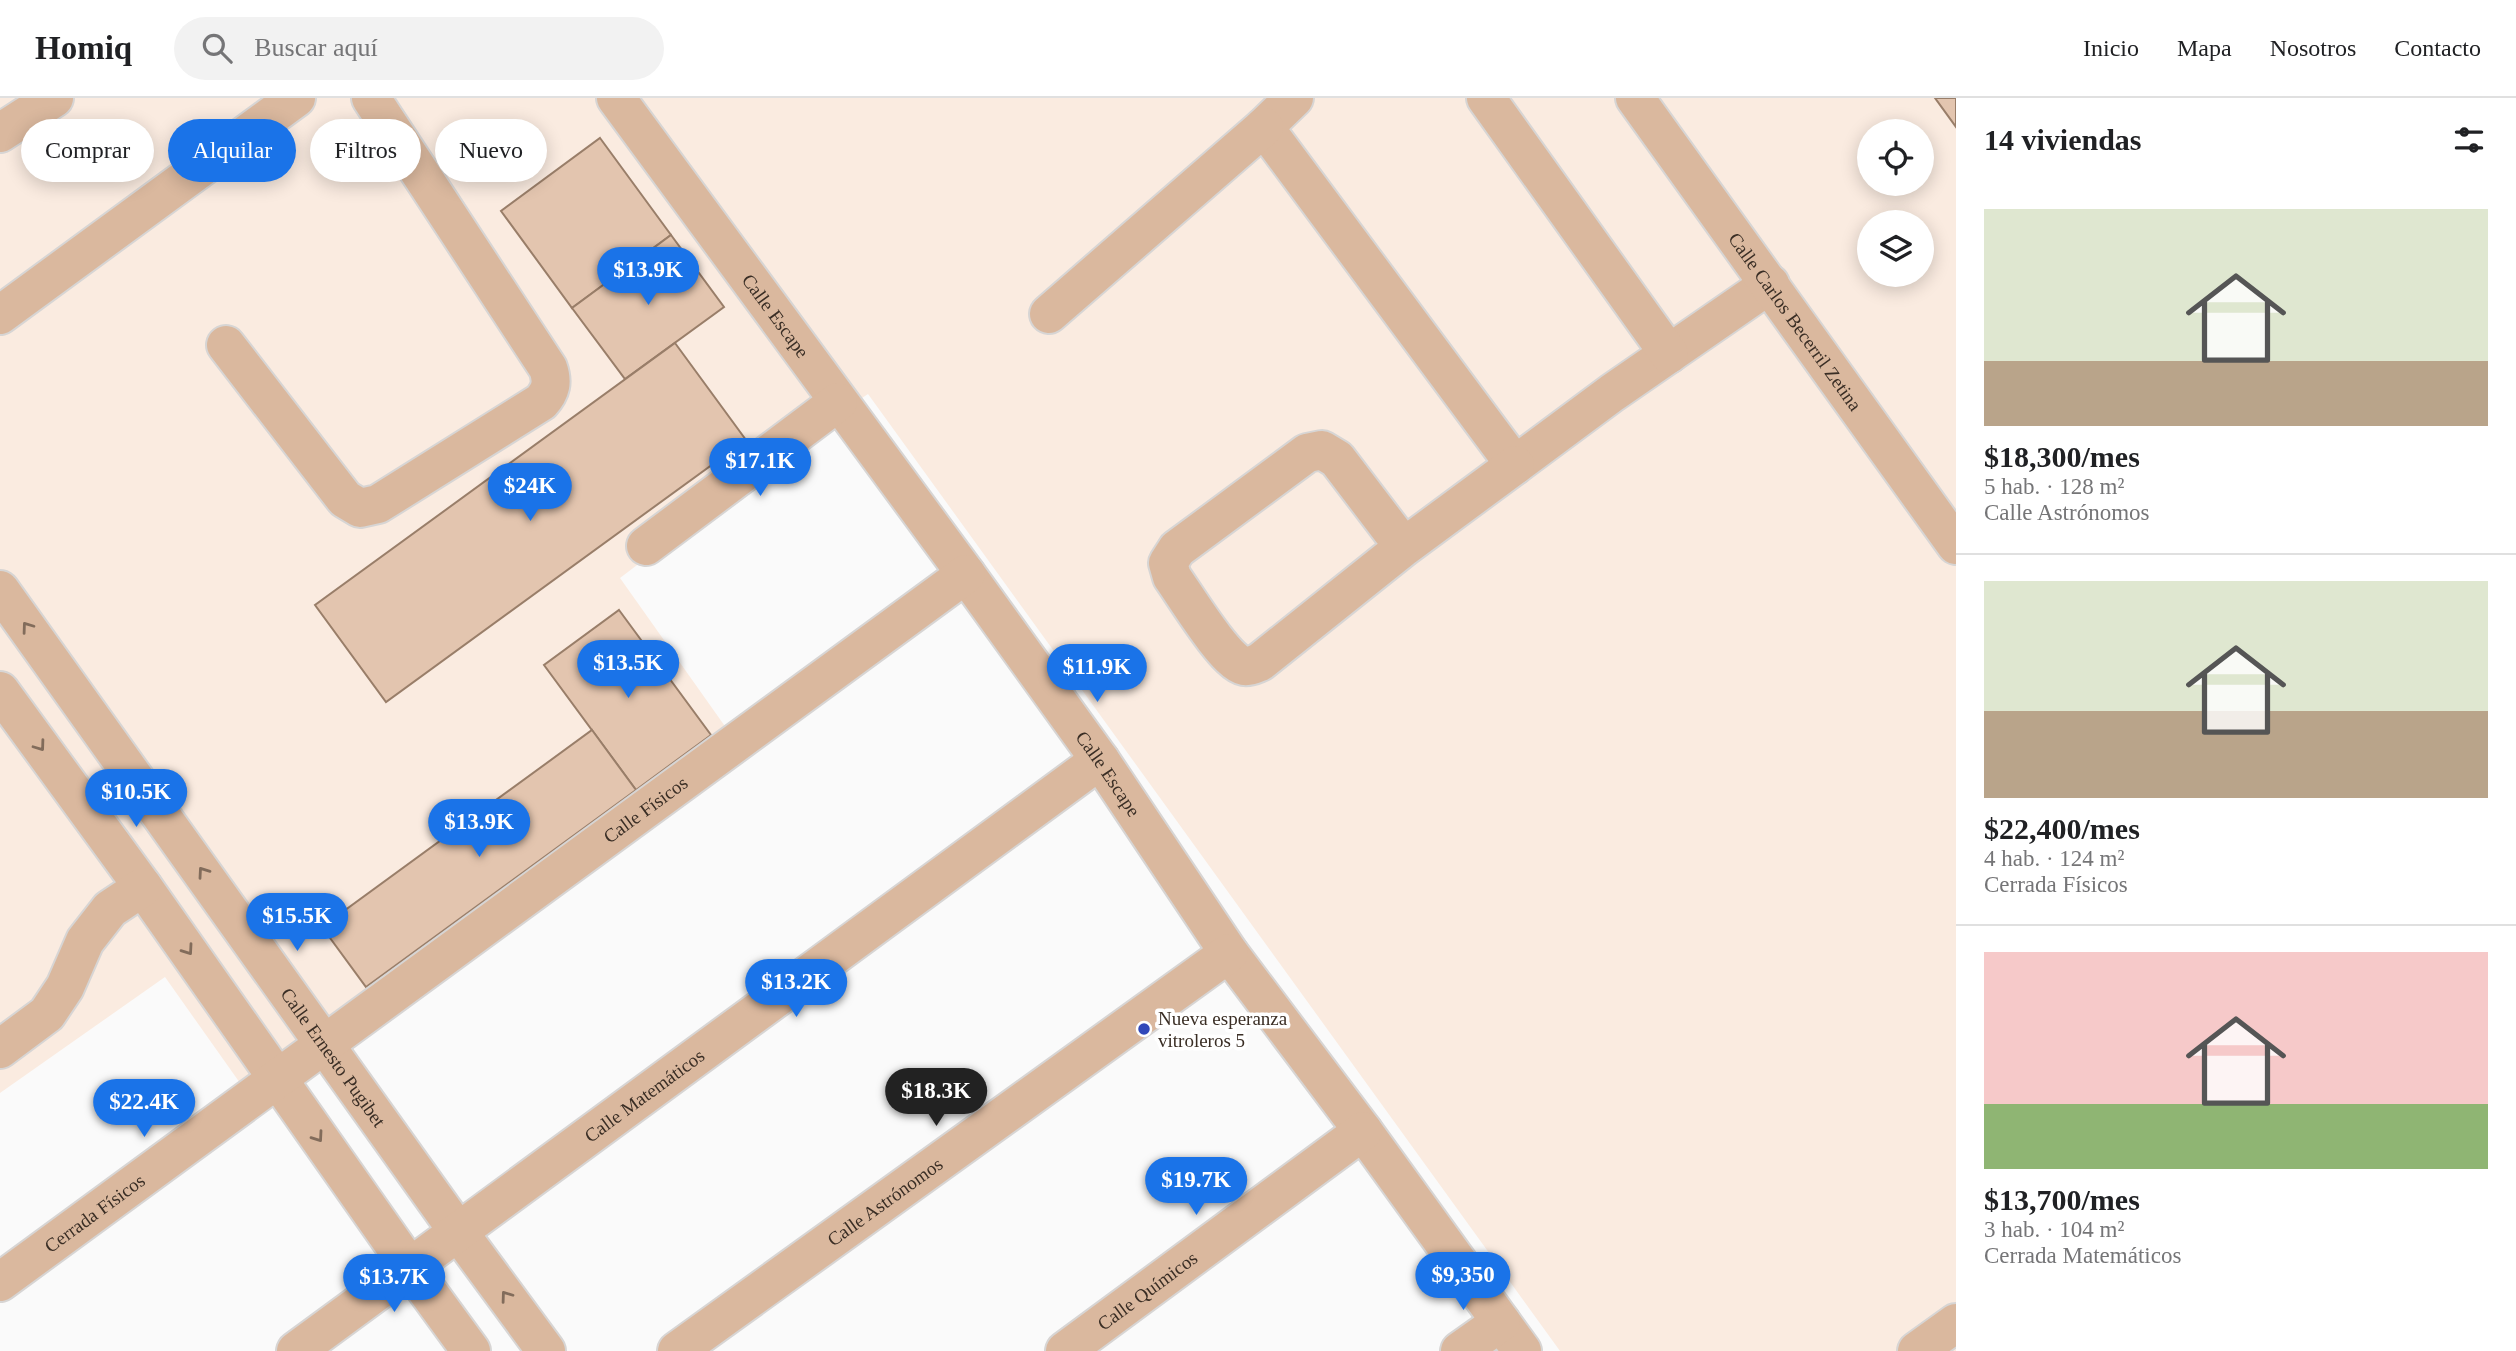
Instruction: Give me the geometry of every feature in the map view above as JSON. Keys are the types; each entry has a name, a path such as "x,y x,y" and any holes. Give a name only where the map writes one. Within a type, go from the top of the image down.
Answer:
{"street":[{"path":"0,133 54,98"},
{"path":"0,315 296,98"},
{"path":"226,345 345,499 360,508 377,504 541,402 547,395 551,386 548,368 371,98"},
{"name":"Calle Escape","path":"616,98 966,574 1100,760 1229,953 1363,1131 1511,1336"},
{"path":"1049,314 1294,98"},
{"path":"1486,98 1669,354"},
{"name":"Calle Carlos Becerril Zetina","path":"1635,98 1956,545"},
{"path":"1264,127 1515,465"},
{"path":"1404,547 1336,459 1322,450 1307,453 1177,549 1168,563 1172,577 1227,654 1243,666 1252,666 1404,547 1515,465 1770,284"},
{"path":"646,546 838,402"},
{"name":"Calle Físicos","path":"323,1043 966,574"},
{"name":"Calle Ernesto Pugibet","path":"0,590 457,1230 547,1351"},
{"path":"57,669 5,697 143,887 471,1351"},
{"name":"Calle Matemáticos","path":"296,1351 457,1230 1100,760"},
{"path":"95,822 143,787"},
{"path":"0,1049 47,1014 65,987 85,941 110,909 143,887"},
{"name":"Calle Astrónomos","path":"677,1351 1229,953"},
{"name":"Cerrada Físicos","path":"0,1282 323,1043"},
{"name":"Calle Químicos","path":"1065,1351 1363,1131"},
{"path":"1917,1351 1956,1323"},
{"path":"1460,1351 1511,1336"}],"shaded area":[{"path":"0,98 1956,98 1956,1351 1560,1351 868,394 816,429 620,578 734,739 240,1083 165,977 0,1093"}],"building":[{"path":"1935,98 1956,98 1956,127"},
{"path":"600,138 671,235 572,308 501,211 540,182 547,182 547,177"},
{"path":"671,235 724,307 625,379 572,308"},
{"path":"675,343 746,440 386,702 315,605"},
{"path":"619,610 711,735 636,790 544,665"},
{"path":"592,730 636,790 366,987 322,927"}],"place":[{"name":"Nueva esperanza vitroleros 5","path":"1144,1029"}]}
